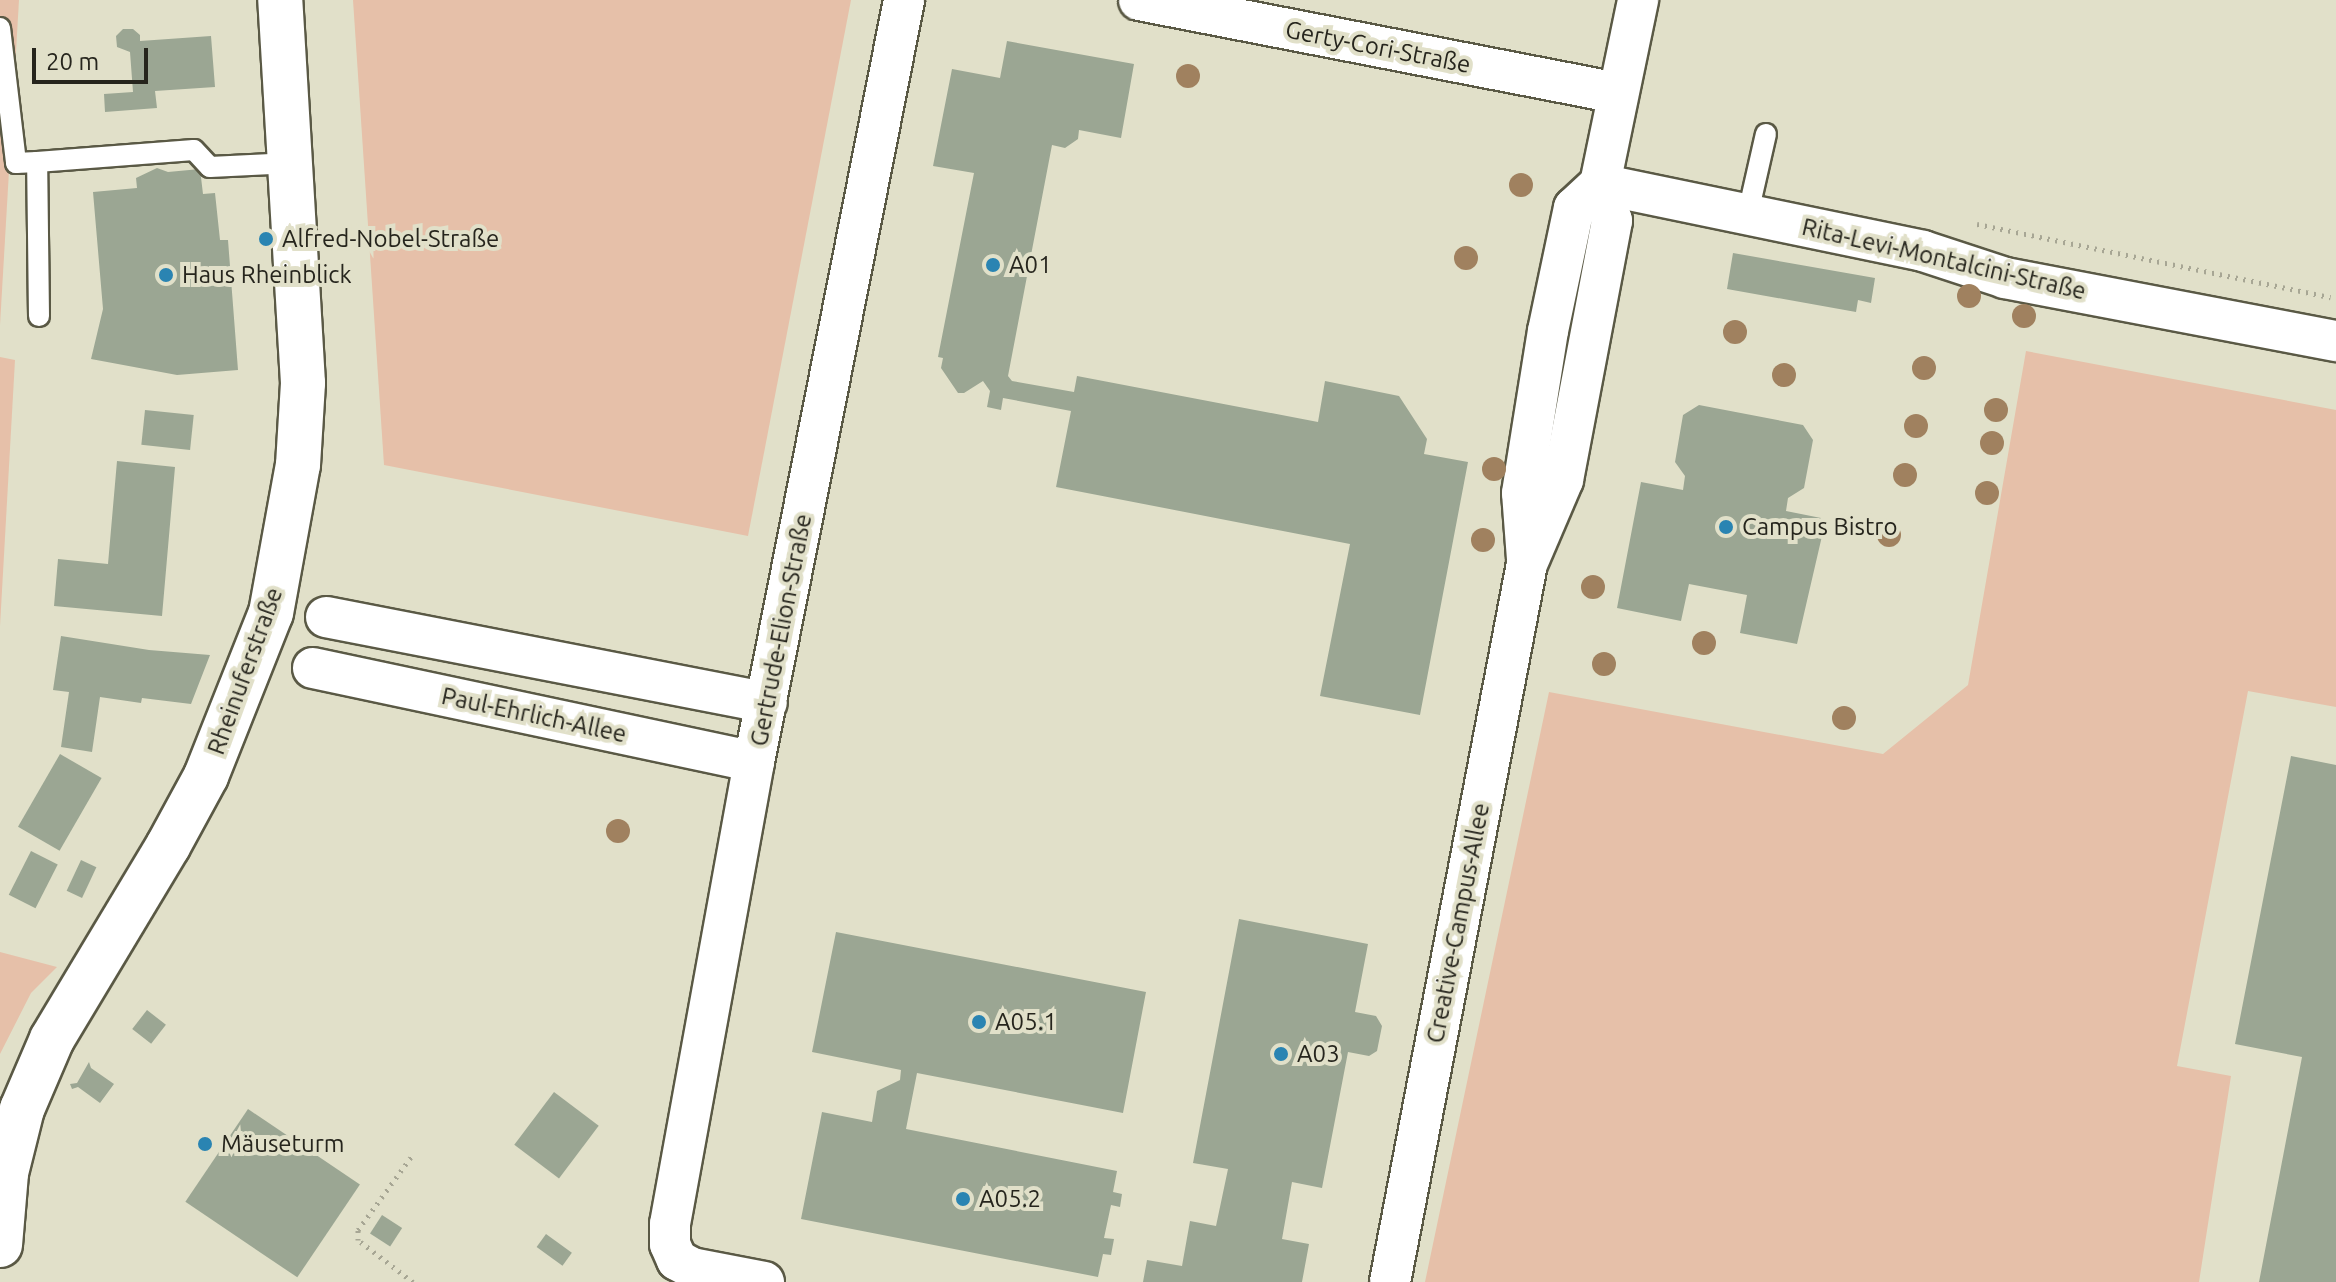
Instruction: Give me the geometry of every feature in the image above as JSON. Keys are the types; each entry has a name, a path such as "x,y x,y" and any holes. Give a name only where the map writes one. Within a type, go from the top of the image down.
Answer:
{"street":[{"name":"Rheinuferstraße","path":"0,1245 6,1173 22,1109 52,1039 168,846 206,776 271,613 298,465 303,383 280,0"},
{"name":"Gertrude-Elion-Straße","path":"764,1282 692,1268 677,1260 670,1244 670,1224 754,762 904,0"},
{"name":"Gerty-Cori-Straße","path":"1139,0 1618,93"},
{"name":"Creative-Campus-Allee","path":"1390,1282 1527,564 1563,480 1612,221 1600,184 1638,0"},
{"name":"Rita-Levi-Montalcini-Straße","path":"1600,184 1923,251 2005,278 2336,341"},
{"path":"326,617 767,703"},
{"name":"Paul-Ehrlich-Allee","path":"313,668 754,762"}],"lane":[{"path":"0,28 16,163 194,150 210,167 292,163"},
{"path":"1748,213 1766,134"},
{"path":"37,162 39,316"}],"path":[{"path":"1969,222 2336,299"},
{"path":"413,1282 358,1240 358,1230 414,1153"}],"shaded area":[{"path":"0,0 19,0 0,325"},
{"path":"353,0 851,0 748,536 384,465"},
{"path":"2026,351 2336,410 2336,707 2248,691 2177,1066 2231,1076 2199,1282 1425,1282 1549,692 1883,754 1968,685"},
{"path":"0,357 15,360 0,626"},
{"path":"0,952 57,967 31,993 0,1054"}],"building":[{"path":"123,29 133,29 140,35 140,41 211,36 215,87 155,91 157,108 105,112 104,94 133,92 130,52 117,47 116,36"},
{"path":"1007,41 1134,64 1121,138 1079,130 1078,139 1065,148 1052,145 1008,376 1012,381 1074,392 1077,376 1318,422 1325,381 1399,396 1427,439 1424,454 1468,462 1420,715 1320,696 1350,544 1056,487 1071,411 1003,398 1001,410 987,407 990,391 983,381 964,393 958,393 941,368 943,358 938,357 974,173 933,166 952,69 1000,78"},
{"name":"Haus Rheinblick","path":"157,168 168,172 200,169 203,194 215,193 220,240 228,240 238,370 177,375 91,359 103,309 93,192 137,188 136,178"},
{"path":"1733,253 1875,278 1871,303 1858,300 1856,312 1727,289"},
{"name":"Campus Bistro","path":"1699,405 1803,425 1813,440 1804,488 1788,498 1786,511 1821,518 1818,535 1822,536 1797,644 1740,633 1747,595 1689,584 1681,621 1617,608 1641,482 1683,490 1685,476 1675,462 1683,415"},
{"path":"145,410 194,415 190,450 141,445"},
{"path":"117,461 175,467 162,616 54,606 58,559 108,564"},
{"path":"61,636 149,650 210,655 191,704 142,698 141,703 100,697 92,752 61,747 69,692 53,690"},
{"path":"60,754 102,778 60,851 18,827"},
{"path":"2291,756 2336,765 2336,1282 2259,1282 2302,1057 2235,1044"},
{"path":"31,851 58,865 35,908 9,895"},
{"path":"81,860 96,867 82,898 67,891"},
{"name":"A03","path":"1239,919 1368,944 1355,1012 1376,1016 1382,1026 1377,1051 1369,1056 1348,1052 1322,1188 1292,1182 1282,1239 1309,1244 1302,1282 1143,1282 1147,1260 1182,1266 1190,1221 1216,1226 1228,1169 1193,1163"},
{"path":"836,932 1146,992 1123,1113 917,1073 906,1129 1117,1171 1113,1192 1122,1194 1120,1207 1111,1205 1104,1238 1114,1239 1111,1255 1103,1254 1098,1277 801,1219 822,1112 872,1122 877,1091 900,1080 901,1070 812,1052"},
{"path":"147,1010 166,1025 151,1044 132,1029"},
{"path":"89,1062 91,1068 114,1084 100,1103 78,1087 72,1089 70,1084 77,1083"},
{"path":"554,1092 599,1126 559,1178 514,1145"},
{"path":"248,1109 360,1184 297,1277 185,1202"},
{"path":"382,1215 402,1228 390,1247 370,1233"},
{"path":"546,1234 572,1253 562,1266 537,1247"}],"place":[{"name":"Alfred-Nobel-Straße","path":"266,239"},
{"name":"A01","path":"993,265"},
{"name":"Haus Rheinblick","path":"166,275"},
{"name":"Campus Bistro","path":"1726,527"},
{"name":"A05.1","path":"979,1022"},
{"name":"A03","path":"1281,1054"},
{"name":"Mäuseturm","path":"205,1144"},
{"name":"A05.2","path":"963,1199"}]}
